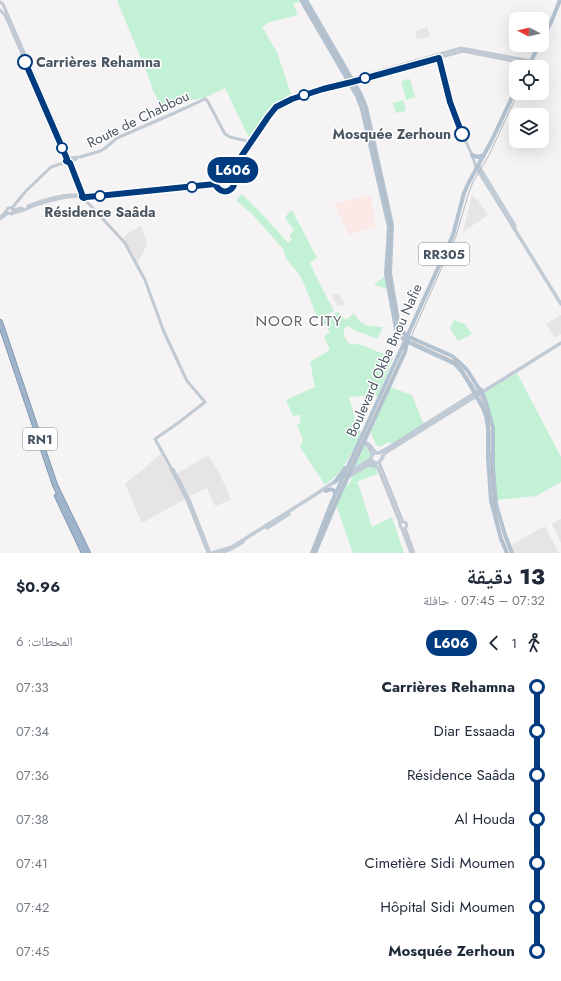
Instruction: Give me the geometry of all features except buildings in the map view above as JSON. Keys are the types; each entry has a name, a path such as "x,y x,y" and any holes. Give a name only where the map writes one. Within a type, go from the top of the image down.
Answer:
{"highway":[{"name":"RN1","path":"0,322 55,485 88,553"},
{"name":"RN1","path":"0,332 55,491 84,553"}],"main road":[{"path":"301,0 362,98 366,107 392,225 390,273 400,329 406,339 455,358 463,365 487,406 493,428 492,456 496,504 512,553"},
{"path":"306,0 351,81 359,99 364,116 389,227 386,274 396,327 398,332 416,346 455,364 476,394 486,416 488,429 488,458 491,501 501,539 507,553"},
{"path":"549,20 559,0"},
{"path":"549,25 557,10 559,0"},
{"name":"Boulevard Okba Bnou Nafie","path":"352,463 406,348 406,339 455,234 467,192 477,166 495,134 511,100"},
{"name":"Boulevard Okba Bnou Nafie","path":"316,553 326,524 352,463 453,235 467,180 495,138 513,100"},
{"path":"472,155 479,157 484,155"},
{"path":"477,166 561,300"},
{"path":"477,166 561,304"},
{"path":"400,329 406,330 411,328"},
{"path":"376,453 388,448 561,342"},
{"path":"406,348 416,346"},
{"path":"347,475 375,461 476,394"},
{"path":"376,453 381,457"},
{"path":"375,461 376,453"},
{"path":"221,553 236,547 326,491 358,468 375,461"},
{"path":"210,553 232,546 338,482 352,463 358,468"},
{"path":"367,465 373,465 379,470"},
{"name":"Boulevard Okba Bnou Nafie","path":"312,553 335,494 338,482 347,475"},
{"path":"326,491 331,489 335,492 335,494"}],"street":[{"path":"0,2 3,3 69,160"},
{"path":"4,6 0,10 8,22 83,190 84,196 126,246 145,280 164,332 187,381 205,402 155,439 189,499 210,553"},
{"path":"230,173 276,107 289,100 329,86 351,81 462,48 512,60"},
{"path":"438,56 452,109 460,131 477,166"},
{"name":"Route de Chabbou","path":"13,210 25,192 48,169 53,166 100,152 117,138 170,116 203,99 207,100 225,134 230,137 251,142"},
{"path":"221,172 230,173 235,181 234,185 226,192 222,191 215,183 217,176 221,172"},
{"path":"0,218 8,212 9,208 18,212 41,203 58,199 215,183"},
{"path":"8,212 11,214 13,210"},
{"path":"363,442 376,453"},
{"path":"375,461 401,522 400,526 404,528 414,553"},
{"path":"375,461 401,522"},
{"path":"401,522 405,522 407,524 404,528 411,553"}],"shaded area":[{"path":"427,27 430,36 417,40 415,31"},
{"path":"370,195 376,226 349,235 334,204"},
{"path":"472,195 478,200 488,215 463,232"},
{"path":"141,225 147,244 138,263 123,237"},
{"path":"338,293 345,303 342,306 338,306 332,297"},
{"path":"561,315 561,334 555,338 546,324"},
{"path":"161,454 185,499 142,523 125,484"},
{"path":"208,455 220,474 231,500 215,506 207,488 190,496 177,474"},
{"path":"561,519 561,543 552,524"},
{"path":"545,526 559,553 513,553 510,546"}],"green space":[{"path":"117,0 298,0 299,2 293,4 298,15 270,22 262,27 277,52 292,97 284,100 266,115 250,140 225,88 204,98 160,105"},
{"path":"410,79 415,97 406,100 401,81"},
{"path":"403,100 406,111 396,113 393,103"},
{"path":"242,194 288,243 292,239 290,234 294,230 285,218 292,210 317,258 310,263 334,311 318,319 300,276 288,261 284,254 284,250 252,214 236,200"},
{"path":"386,275 388,289 374,285"},
{"path":"338,312 346,320 354,313 360,321 366,325 383,327 377,339 354,330 349,326 344,328 344,336 348,343 355,345 357,343 393,358 377,397 349,397 361,434 342,468 325,485 300,447 303,440 297,424 300,423 300,415 293,416 286,400 315,387 310,362 330,350 324,337 330,332 322,320"},
{"path":"454,320 465,324 472,334 458,341 450,328"},
{"path":"517,373 561,457 561,482 536,496 496,500 494,430 491,413 483,394"},
{"path":"390,387 412,395 424,425 393,444 388,442 380,447 376,445 371,429 373,424 376,422 376,418"},
{"path":"363,444 367,446 370,454 369,458 351,470"},
{"path":"372,464 374,465 378,474 356,482 358,483 372,527 392,517 404,553 353,553 335,506 346,486 350,483 352,476"}],"tram line":[{"path":"303,0 352,82 364,106 391,226 389,275 399,328 406,341 405,350 313,553"},
{"path":"508,553 501,536 494,504 490,431 488,416 480,396 456,362 415,343 412,337 456,236 473,182 489,155 515,100"}],"bus line":[{"name":"L606","path":"25,62 67,159 66,161 70,163 83,198 215,184 220,190 224,192 228,191 235,183 234,177 230,173 273,110 279,105 289,100 323,89 328,89 439,58 450,102 462,134"}],"place":[{"name":"Carrières Rehamna","path":"25,62"},
{"name":"Mosquée Zerhoun","path":"462,134"},
{"name":"Résidence Saâda","path":"100,196"}],"district":[{"name":"NOOR CITY","path":"299,321"}]}
